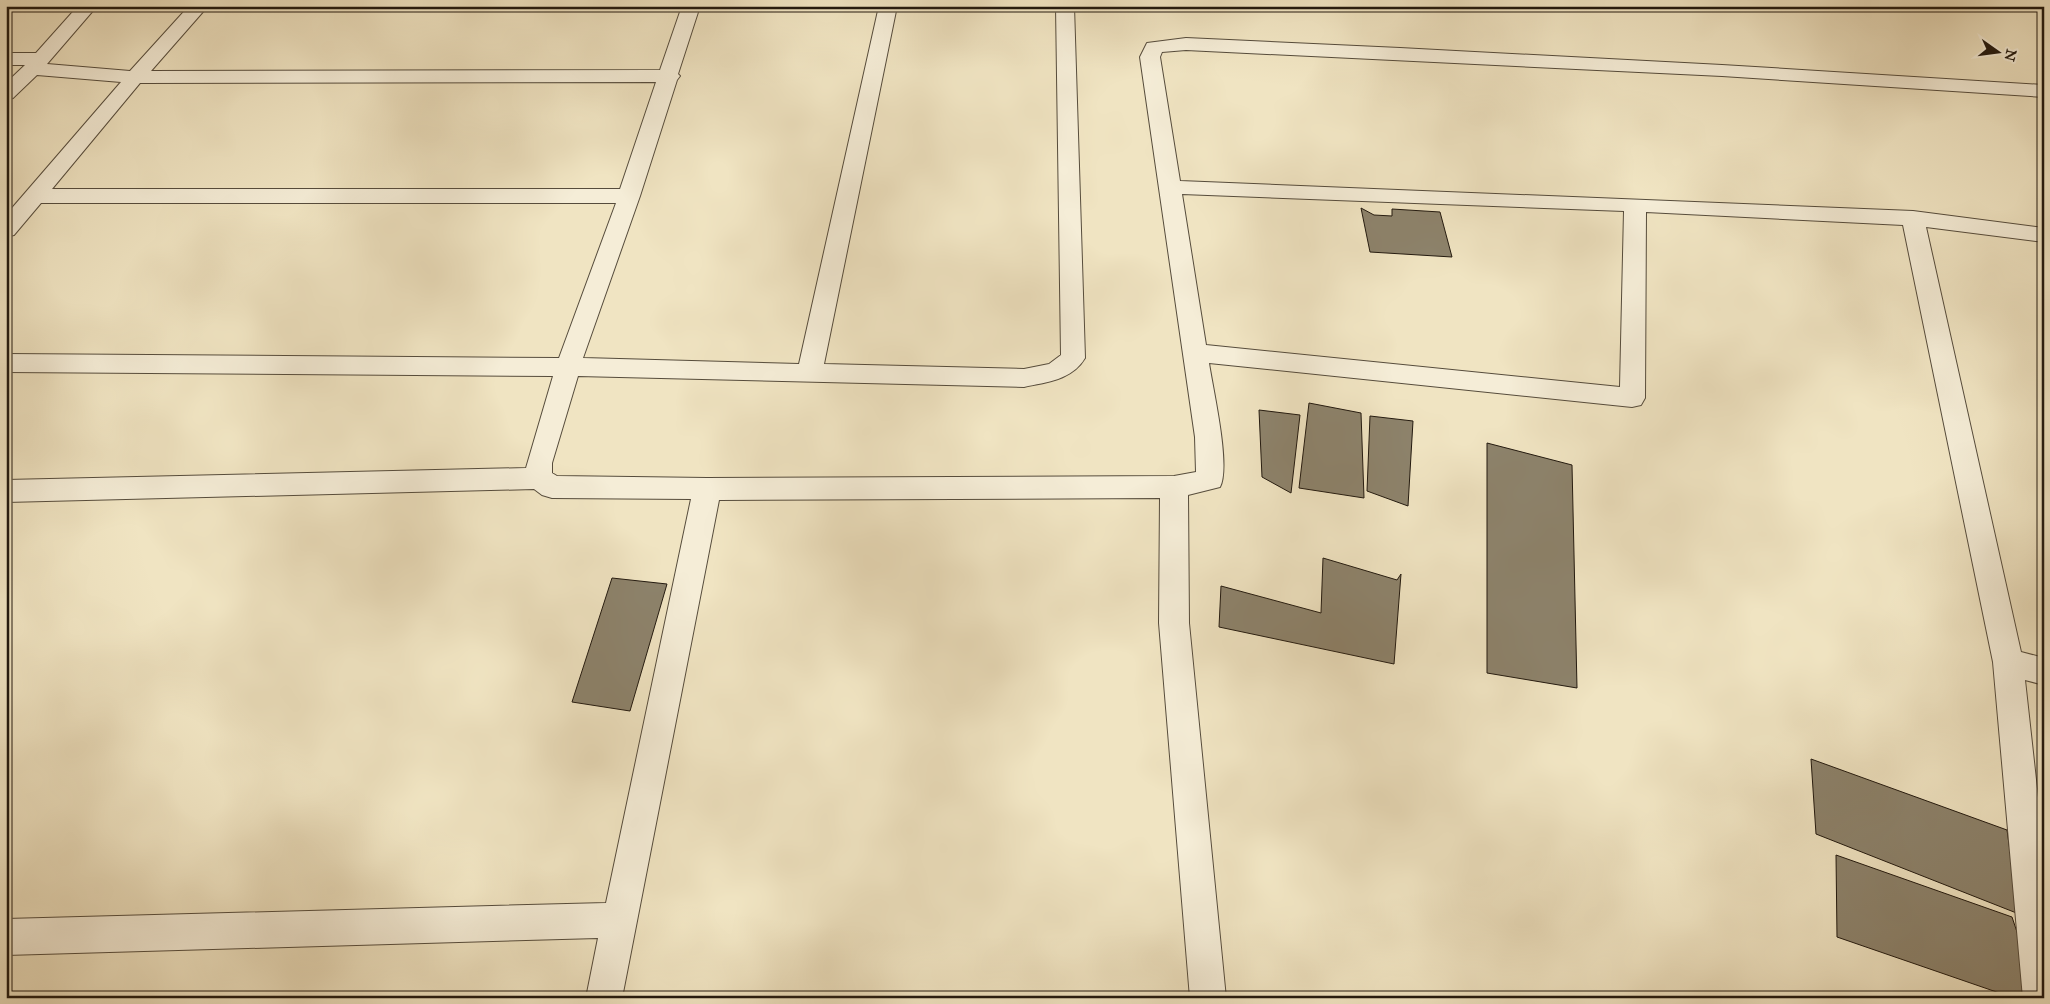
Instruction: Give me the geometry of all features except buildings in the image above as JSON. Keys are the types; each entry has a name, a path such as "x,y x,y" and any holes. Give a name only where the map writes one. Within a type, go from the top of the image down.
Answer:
{"street":[{"path":"6,94 88,6"},
{"path":"6,230 199,6"},
{"path":"539,478 539,463 568,367 670,76 691,6"},
{"path":"810,372 888,6"},
{"path":"6,363 568,367 1024,378 1057,371 1073,358 1064,6"},
{"path":"6,491 539,478 552,487 707,489 1174,487 1210,480 1208,438 1150,57 1154,47 1186,44 1550,60 1899,80 2044,92"},
{"path":"6,59 135,78 670,76"},
{"path":"1170,187 1913,218 2044,235"},
{"path":"36,196 629,196"},
{"path":"1195,353 1632,398 1635,205"},
{"path":"1913,218 2008,662 2041,998"},
{"path":"1174,487 1174,623 1208,998"},
{"path":"604,998 707,489"},
{"path":"2008,662 2044,672"},
{"path":"6,937 621,920"}]}
